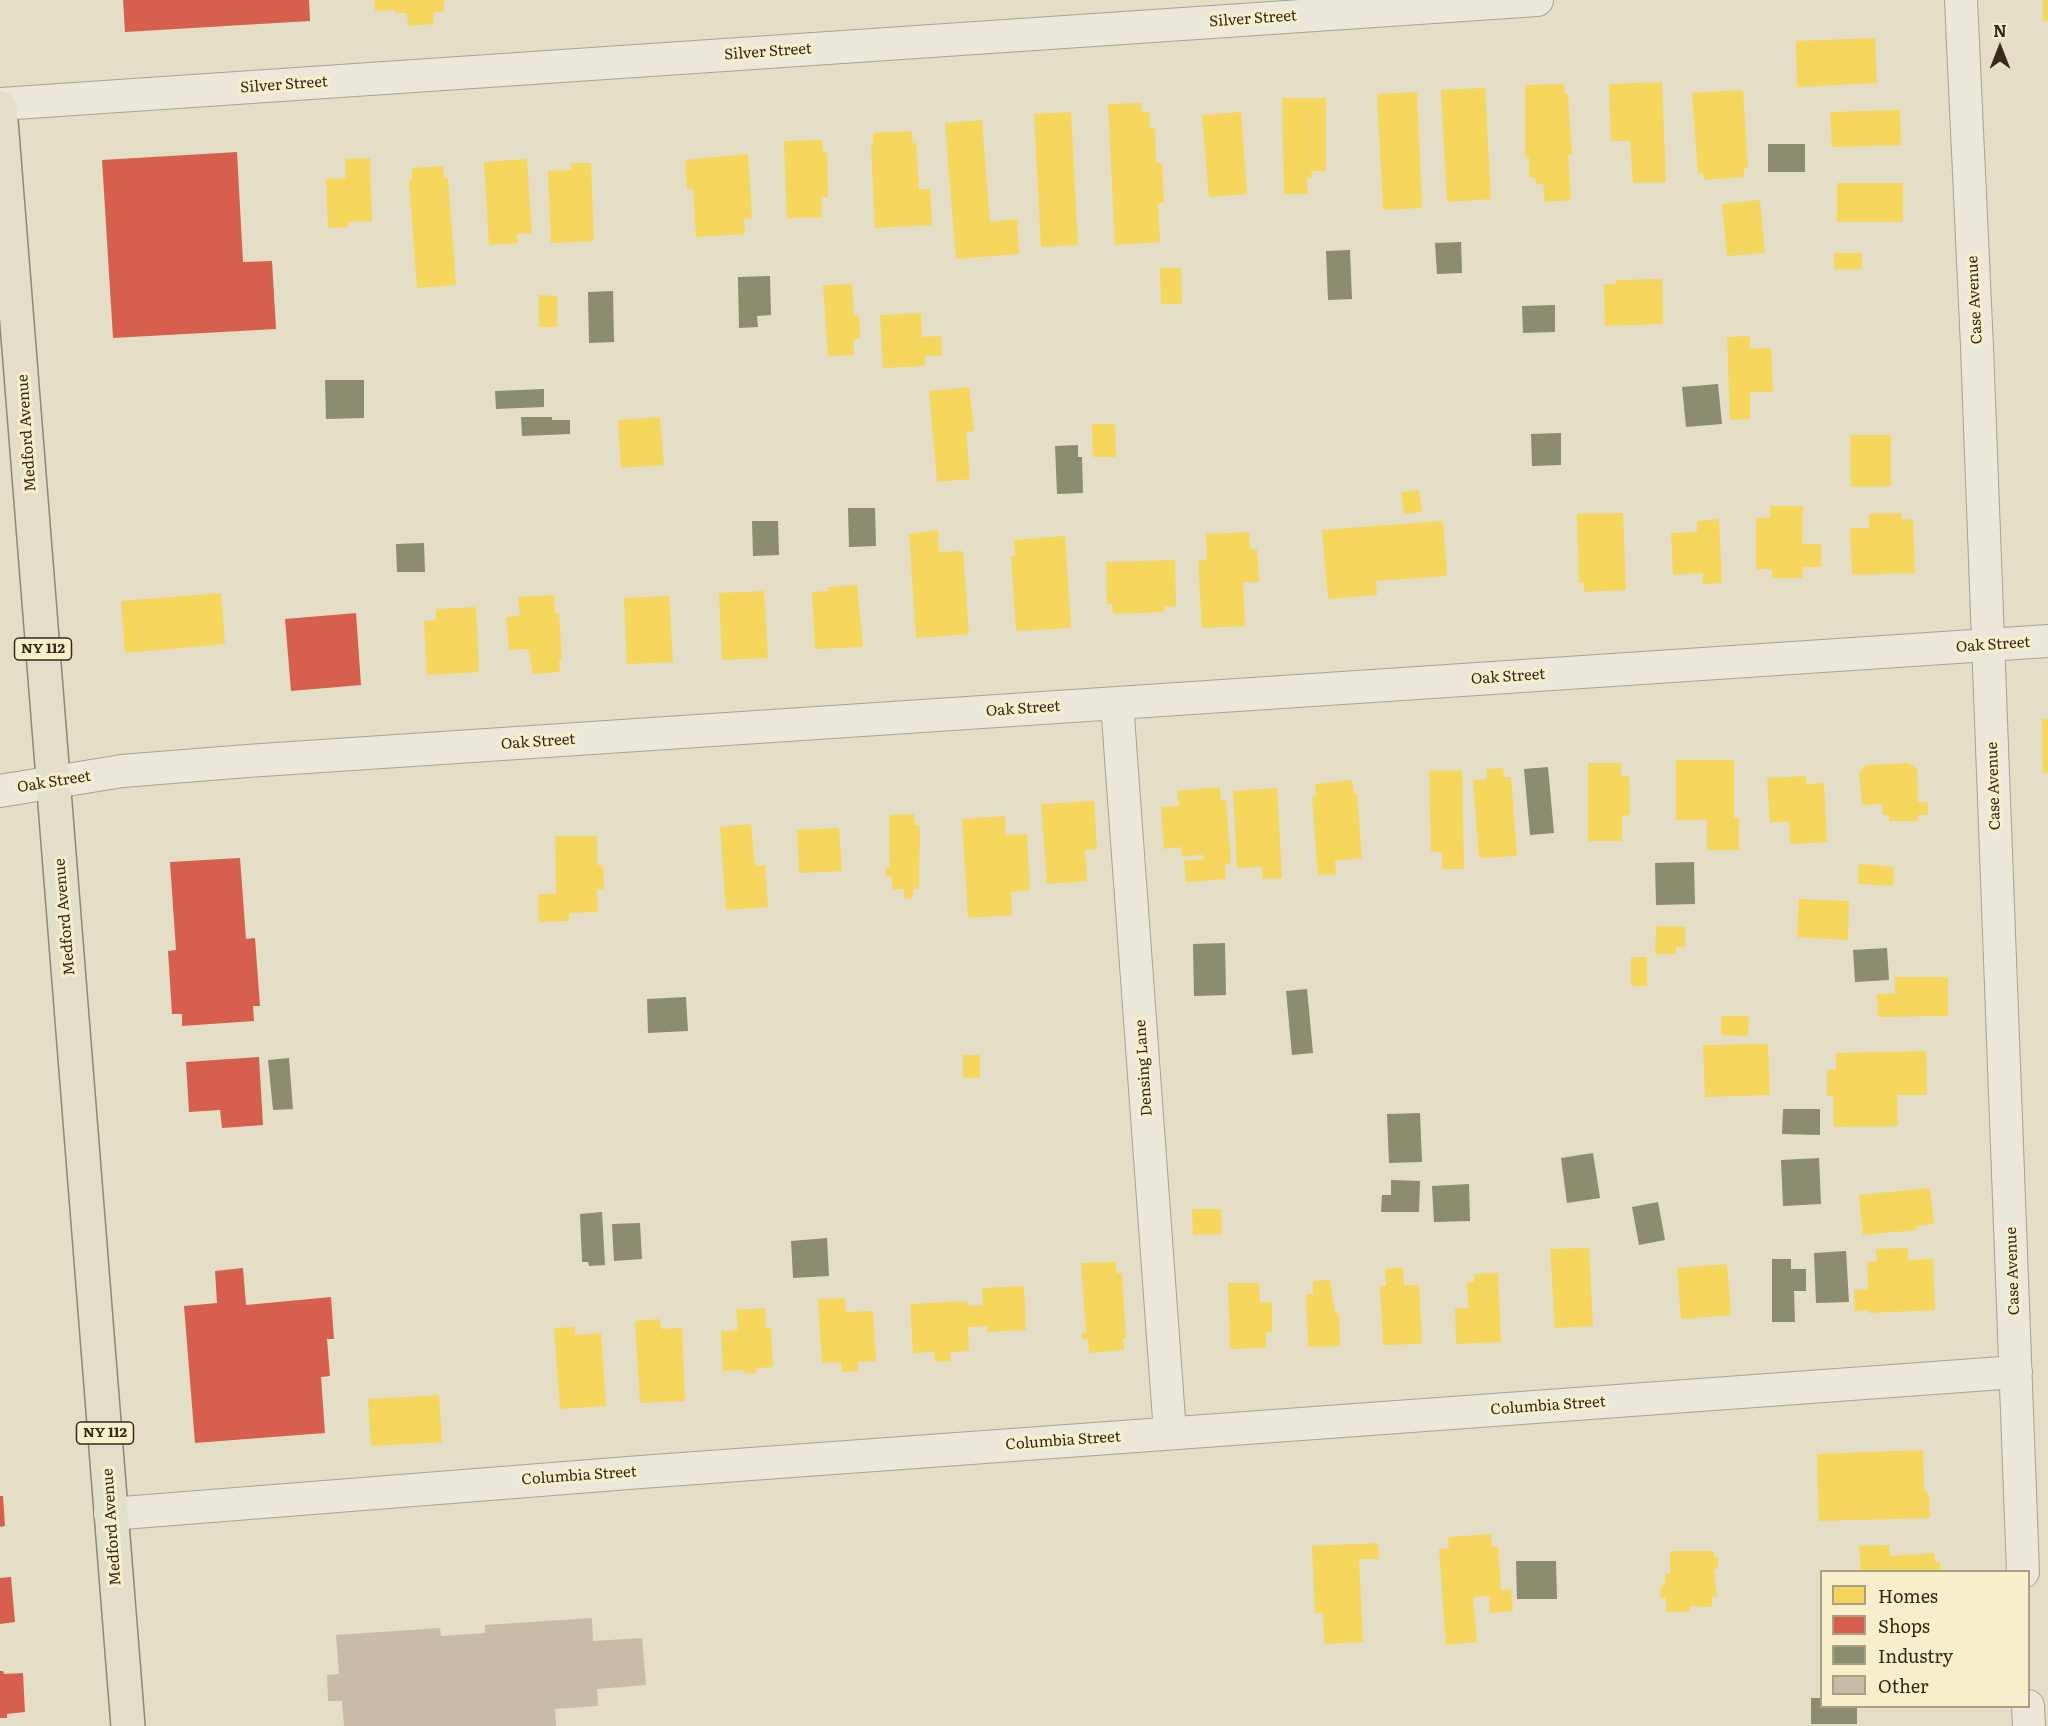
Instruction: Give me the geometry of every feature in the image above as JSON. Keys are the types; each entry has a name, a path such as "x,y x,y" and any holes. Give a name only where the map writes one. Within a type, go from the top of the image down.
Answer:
{"main road":[{"name":"Medford Avenue","path":"0,106 9,312 54,782 128,1726"}],"street":[{"name":"Silver Street","path":"0,106 1537,0"},
{"name":"Case Avenue","path":"1961,0 1989,645 2023,1570"},
{"name":"Oak Street","path":"0,791 122,771 224,763 2048,641"},
{"name":"Densing Lane","path":"1117,703 1170,1433"},
{"name":"Columbia Street","path":"110,1514 1170,1433 2016,1372"},
{"path":"2028,1708 2029,1726"}],"building: Homes":[{"path":"374,0 444,0 444,11 433,13 434,24 408,26 407,13 395,13 394,10 375,11"},
{"path":"2043,0 2048,0 2048,21 2043,21"},
{"path":"1875,38 1877,83 1797,87 1796,41"},
{"path":"1662,82 1666,182 1633,183 1630,141 1611,141 1609,84"},
{"path":"1564,84 1565,94 1568,94 1572,155 1568,155 1571,200 1545,202 1543,184 1536,184 1536,178 1529,177 1529,157 1525,157 1525,85"},
{"path":"1485,88 1491,199 1447,202 1441,90"},
{"path":"1743,90 1748,168 1744,168 1744,177 1704,180 1703,173 1698,174 1692,93"},
{"path":"1417,92 1422,208 1383,210 1377,94"},
{"path":"1282,98 1326,98 1326,171 1311,171 1312,178 1307,178 1308,194 1284,194"},
{"path":"1141,103 1142,112 1149,112 1150,129 1155,128 1156,163 1162,163 1164,203 1158,203 1160,242 1115,245 1108,104"},
{"path":"1900,110 1901,145 1832,147 1830,112"},
{"path":"1071,112 1078,245 1041,247 1034,114"},
{"path":"1241,112 1247,194 1209,197 1202,115"},
{"path":"982,120 990,222 1017,219 1019,254 956,259 945,123"},
{"path":"912,131 913,145 916,141 919,189 930,189 932,225 875,228 871,146 873,146 873,133"},
{"path":"822,140 823,152 827,152 828,197 821,197 822,217 787,218 784,141"},
{"path":"748,154 752,218 744,219 745,234 696,237 693,189 687,189 685,160"},
{"path":"370,158 372,221 348,222 348,227 328,228 326,179 346,178 345,159"},
{"path":"527,159 532,233 517,234 518,243 489,245 484,162"},
{"path":"571,163 591,163 594,241 551,243 548,171 571,170"},
{"path":"443,166 444,178 448,178 456,285 417,288 409,180 412,180 412,168"},
{"path":"1837,183 1903,183 1903,222 1837,222"},
{"path":"1760,200 1765,253 1727,256 1722,204"},
{"path":"1834,253 1862,253 1862,269 1834,270"},
{"path":"1160,268 1181,268 1182,304 1161,304"},
{"path":"1662,279 1663,324 1605,326 1604,284 1616,284 1616,280"},
{"path":"852,284 854,316 859,315 860,339 854,339 854,355 828,356 823,285"},
{"path":"539,295 557,296 557,327 539,327"},
{"path":"921,313 922,337 941,336 942,356 925,356 925,366 883,368 880,315"},
{"path":"1750,336 1750,349 1771,348 1773,392 1750,392 1750,419 1730,420 1727,337"},
{"path":"969,387 974,431 966,432 970,479 937,482 929,391"},
{"path":"660,417 664,465 621,468 618,420"},
{"path":"1092,424 1115,424 1116,457 1093,457"},
{"path":"1850,435 1891,435 1891,486 1851,487"},
{"path":"1419,490 1422,512 1404,514 1401,492"},
{"path":"1770,506 1803,506 1802,544 1821,544 1821,567 1803,567 1802,578 1772,578 1772,569 1756,569 1756,518 1770,518"},
{"path":"1623,513 1626,590 1584,592 1584,583 1579,583 1577,514"},
{"path":"1901,513 1902,520 1913,519 1915,573 1852,575 1850,528 1869,528 1869,514"},
{"path":"1719,519 1722,583 1703,584 1703,573 1673,575 1671,533 1697,532 1697,521"},
{"path":"1443,521 1447,576 1376,581 1377,595 1328,599 1322,530"},
{"path":"938,530 939,552 963,551 969,634 916,638 909,534"},
{"path":"1249,532 1250,549 1257,549 1259,582 1243,583 1245,626 1202,628 1198,561 1207,560 1206,534"},
{"path":"1065,536 1071,628 1016,631 1011,556 1015,556 1014,540"},
{"path":"1175,560 1176,606 1164,607 1164,612 1113,614 1112,604 1107,604 1106,562"},
{"path":"857,585 863,647 815,649 812,592 829,591 828,587"},
{"path":"764,591 768,658 722,660 719,593"},
{"path":"221,593 225,644 125,653 121,601"},
{"path":"554,595 555,613 559,613 562,660 559,660 560,672 533,674 528,649 509,650 506,617 520,616 518,597"},
{"path":"669,596 673,662 627,664 624,598"},
{"path":"476,607 479,672 427,675 424,621 436,620 436,609"},
{"path":"2042,719 2048,719 2048,773 2043,773"},
{"path":"1676,760 1734,760 1734,818 1739,818 1739,850 1707,850 1707,820 1676,820"},
{"path":"1588,763 1621,763 1621,776 1629,776 1630,815 1622,816 1622,841 1588,841"},
{"path":"1909,763 1917,769 1918,802 1928,802 1928,815 1918,815 1918,821 1889,821 1889,815 1883,815 1882,804 1862,805 1859,773 1866,765"},
{"path":"1503,768 1504,777 1511,777 1517,856 1479,858 1473,780 1487,779 1486,769"},
{"path":"1462,770 1464,869 1442,869 1442,852 1431,852 1429,771"},
{"path":"1806,776 1806,784 1824,783 1827,842 1790,844 1789,822 1770,822 1767,778"},
{"path":"1352,780 1354,794 1357,794 1362,858 1335,861 1336,874 1318,875 1312,797 1316,796 1315,784"},
{"path":"1220,787 1221,800 1226,799 1231,863 1225,864 1226,879 1186,882 1184,861 1204,859 1204,855 1182,856 1181,847 1164,849 1161,807 1179,806 1177,791"},
{"path":"1277,788 1282,878 1262,879 1262,867 1237,868 1233,791"},
{"path":"1094,801 1097,849 1085,850 1087,881 1047,884 1041,804"},
{"path":"914,814 915,825 920,825 919,889 913,889 913,898 904,899 904,889 892,889 892,876 886,877 886,867 890,867 890,815"},
{"path":"1005,816 1005,835 1027,834 1030,890 1011,892 1012,915 968,918 962,819"},
{"path":"751,824 755,866 765,865 768,907 726,910 720,827"},
{"path":"839,828 842,871 799,873 797,830"},
{"path":"555,836 597,836 597,865 603,865 604,889 597,889 598,912 569,913 569,921 539,922 538,894 556,894"},
{"path":"1859,864 1894,867 1893,886 1858,884"},
{"path":"1799,899 1849,901 1848,940 1797,937"},
{"path":"1656,926 1685,927 1685,947 1676,947 1676,954 1655,954"},
{"path":"1631,957 1647,957 1647,986 1631,986"},
{"path":"1895,977 1948,977 1948,1016 1878,1017 1877,994 1895,994"},
{"path":"1721,1016 1749,1016 1748,1036 1721,1035"},
{"path":"1768,1044 1770,1095 1705,1097 1703,1045"},
{"path":"1926,1051 1927,1095 1897,1095 1898,1126 1834,1127 1833,1096 1827,1096 1827,1070 1836,1070 1836,1053"},
{"path":"963,1055 980,1055 980,1078 963,1078"},
{"path":"1930,1188 1934,1224 1916,1226 1917,1230 1863,1235 1859,1195"},
{"path":"1192,1209 1221,1209 1222,1234 1193,1235"},
{"path":"1589,1248 1593,1326 1555,1328 1550,1249"},
{"path":"1908,1248 1908,1260 1933,1259 1935,1310 1869,1313 1868,1310 1855,1311 1854,1290 1868,1289 1867,1262 1877,1261 1876,1249"},
{"path":"1116,1262 1116,1273 1122,1273 1126,1338 1123,1338 1124,1350 1089,1353 1088,1339 1082,1339 1082,1333 1086,1333 1081,1263"},
{"path":"1727,1264 1731,1315 1681,1319 1677,1268"},
{"path":"1403,1268 1404,1285 1419,1285 1422,1344 1383,1345 1380,1286 1386,1286 1385,1269"},
{"path":"1498,1273 1501,1342 1456,1344 1455,1308 1468,1308 1467,1282 1474,1282 1474,1274"},
{"path":"1330,1280 1335,1313 1339,1313 1340,1346 1308,1347 1306,1294 1313,1294 1313,1281"},
{"path":"1228,1283 1259,1283 1260,1303 1272,1302 1272,1332 1266,1332 1266,1348 1230,1349"},
{"path":"1024,1286 1026,1330 987,1332 987,1326 968,1327 969,1351 950,1352 951,1361 935,1362 934,1352 913,1353 910,1304 967,1301 968,1306 983,1305 982,1288"},
{"path":"845,1298 846,1312 873,1311 876,1361 858,1362 858,1371 842,1372 841,1362 822,1363 818,1299"},
{"path":"765,1308 766,1328 771,1328 773,1367 756,1368 757,1373 744,1374 744,1370 723,1371 721,1331 738,1330 736,1310"},
{"path":"660,1319 661,1329 682,1328 685,1401 640,1403 635,1321"},
{"path":"575,1327 575,1335 601,1333 606,1406 560,1409 554,1328"},
{"path":"439,1395 442,1442 371,1446 368,1399"},
{"path":"1923,1450 1924,1489 1929,1495 1930,1518 1819,1521 1817,1454"},
{"path":"1491,1534 1492,1547 1498,1546 1501,1590 1511,1589 1513,1611 1490,1613 1489,1596 1473,1597 1477,1642 1446,1645 1439,1549 1449,1548 1448,1537"},
{"path":"1378,1543 1379,1559 1359,1559 1363,1642 1324,1644 1323,1613 1315,1613 1312,1546"},
{"path":"1889,1545 1890,1556 1934,1553 1935,1562 1940,1562 1941,1570 1861,1570 1859,1546"},
{"path":"1670,1551 1714,1551 1714,1557 1718,1557 1718,1569 1714,1569 1717,1597 1712,1597 1712,1607 1690,1606 1690,1612 1666,1612 1666,1598 1660,1597 1661,1585 1665,1585 1665,1574 1670,1574"}],"building: Shops":[{"path":"123,0 309,0 310,21 125,32"},
{"path":"237,152 243,262 272,261 276,329 113,338 102,160"},
{"path":"356,613 361,685 291,691 285,619"},
{"path":"240,858 246,939 255,938 260,1006 253,1006 254,1021 182,1026 182,1014 172,1014 168,951 176,950 170,862"},
{"path":"259,1057 263,1125 222,1128 220,1110 189,1112 186,1062"},
{"path":"243,1268 246,1305 331,1297 334,1339 327,1339 330,1376 321,1377 325,1433 195,1443 184,1306 217,1303 215,1271"},
{"path":"0,1496 3,1496 5,1526 0,1527"},
{"path":"11,1577 15,1622 0,1624 0,1578"},
{"path":"0,1671 4,1674 23,1673 25,1712 7,1714 7,1718 0,1718"}],"building: Industry":[{"path":"1768,144 1805,144 1805,172 1768,172"},
{"path":"1461,242 1462,273 1437,274 1435,243"},
{"path":"1350,250 1352,299 1328,300 1326,251"},
{"path":"770,276 771,315 757,316 758,327 739,328 738,277"},
{"path":"613,291 614,342 589,343 588,292"},
{"path":"1555,305 1555,332 1523,333 1522,306"},
{"path":"325,380 364,380 364,418 326,419"},
{"path":"1718,384 1722,424 1686,427 1682,387"},
{"path":"544,389 544,407 496,409 495,391"},
{"path":"521,417 552,417 552,420 570,420 570,434 522,436"},
{"path":"1561,433 1561,465 1532,466 1531,434"},
{"path":"1078,445 1078,457 1082,457 1083,493 1057,494 1055,446"},
{"path":"848,508 875,508 876,546 849,547"},
{"path":"752,521 778,521 779,555 753,556"},
{"path":"424,543 425,572 397,572 396,544"},
{"path":"1548,767 1554,833 1530,835 1524,769"},
{"path":"1694,862 1695,904 1656,905 1655,863"},
{"path":"1225,943 1226,995 1194,996 1193,944"},
{"path":"1887,948 1889,980 1855,982 1853,950"},
{"path":"1307,989 1313,1053 1292,1055 1286,991"},
{"path":"686,997 688,1031 648,1033 647,999"},
{"path":"289,1058 293,1109 273,1110 268,1060"},
{"path":"1783,1109 1820,1109 1820,1135 1782,1134"},
{"path":"1420,1113 1422,1162 1389,1163 1387,1114"},
{"path":"1593,1153 1600,1198 1567,1203 1561,1158"},
{"path":"1819,1158 1821,1204 1783,1206 1781,1160"},
{"path":"1391,1180 1420,1181 1419,1212 1381,1212 1382,1195 1391,1195"},
{"path":"1469,1184 1470,1221 1434,1222 1432,1186"},
{"path":"1658,1202 1665,1240 1639,1245 1632,1207"},
{"path":"602,1212 605,1265 589,1266 588,1262 582,1262 580,1214"},
{"path":"640,1223 642,1259 614,1261 612,1224"},
{"path":"827,1238 829,1276 793,1278 791,1241"},
{"path":"1846,1251 1849,1302 1816,1303 1814,1253"},
{"path":"1772,1259 1791,1259 1791,1269 1806,1269 1806,1291 1794,1291 1795,1322 1772,1322"},
{"path":"1516,1561 1556,1561 1557,1599 1517,1599"},
{"path":"1811,1698 1820,1698 1820,1708 1857,1708 1857,1724 1811,1724"}],"building: Other":[{"path":"592,1618 593,1641 642,1638 646,1685 597,1689 598,1706 555,1709 556,1726 344,1726 342,1701 328,1701 327,1675 339,1674 336,1635 440,1628 441,1636 485,1633 485,1625"}]}
